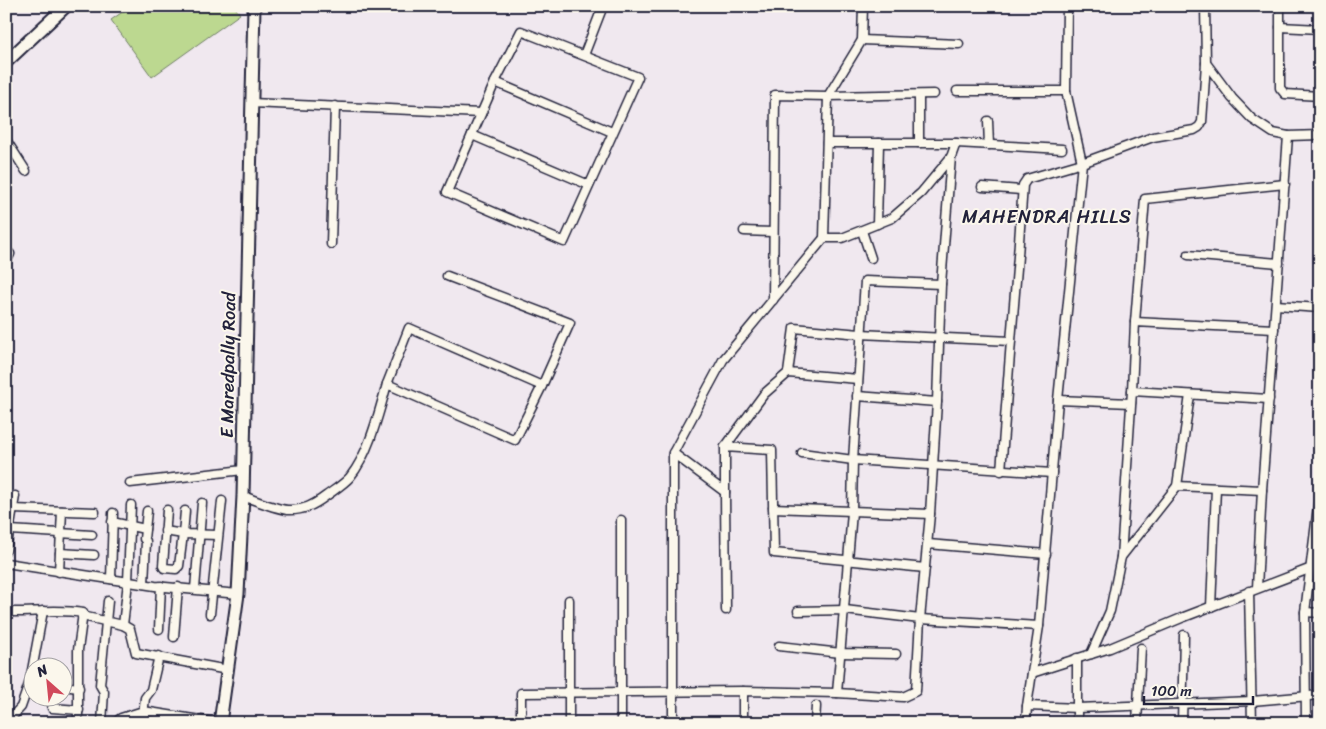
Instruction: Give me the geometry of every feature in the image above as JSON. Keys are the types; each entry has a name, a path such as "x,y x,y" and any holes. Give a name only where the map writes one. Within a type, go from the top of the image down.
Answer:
{"main road":[{"path":"6,62 66,6"},
{"name":"E Maredpally Road","path":"219,723 238,594 243,496 254,6"}],"street":[{"path":"584,55 603,6"},
{"path":"673,723 673,453 723,360 824,238 828,96 862,40 863,6"},
{"path":"1026,723 1039,626 1058,400 1082,163 1066,91 1067,6"},
{"path":"1001,471 1018,256 1021,190 1028,179 1082,163 1153,137 1194,130 1199,127 1202,122 1206,63 1205,6"},
{"path":"1280,6 1280,88 1285,94 1320,96"},
{"path":"1280,27 1320,30"},
{"path":"521,31 584,55 638,77 564,242 447,192 495,82 521,31"},
{"path":"862,40 958,44"},
{"path":"1206,63 1232,98 1252,119 1273,133 1288,136 1320,135"},
{"path":"495,82 612,132"},
{"path":"957,91 1066,91"},
{"path":"773,300 775,95 934,94"},
{"path":"919,143 920,95"},
{"path":"251,103 482,113"},
{"path":"331,244 336,106"},
{"path":"988,121 988,145"},
{"path":"472,135 589,185"},
{"path":"1252,723 1253,590 1288,136"},
{"path":"6,140 26,171"},
{"path":"827,143 956,143 1062,149"},
{"path":"877,224 879,143"},
{"path":"521,723 521,693 743,691 837,693 903,697 916,691 924,568 928,544 934,466 941,284 951,157 956,143"},
{"path":"824,238 842,238 892,218 921,193 951,157"},
{"path":"1091,654 1110,611 1121,557 1135,322 1145,199 1285,184"},
{"path":"982,187 1021,190"},
{"path":"744,231 774,232"},
{"path":"862,231 871,258"},
{"path":"6,250 10,254 6,262"},
{"path":"1188,255 1279,263"},
{"path":"387,384 515,440 570,323 447,276"},
{"path":"837,693 852,512 860,334 865,281 941,284"},
{"path":"1276,305 1320,308"},
{"path":"1135,322 1274,329"},
{"path":"243,496 286,510 301,510 314,505 350,477 360,461 376,422 387,384 409,328 542,386"},
{"path":"726,610 725,448 764,394 788,373 794,328 860,334 1011,341"},
{"path":"788,373 858,379"},
{"path":"1132,392 1269,400"},
{"path":"1121,557 1177,486 1190,395"},
{"path":"858,396 937,402"},
{"path":"1058,400 1131,403"},
{"path":"725,448 772,450 774,553 924,568"},
{"path":"673,453 725,492"},
{"path":"802,453 853,460 1052,473"},
{"path":"130,483 243,470"},
{"path":"1177,486 1262,490"},
{"path":"1211,606 1216,488"},
{"path":"1306,723 1305,612 1320,490"},
{"path":"6,550 15,496"},
{"path":"210,614 222,501"},
{"path":"195,590 202,503"},
{"path":"123,624 128,582 132,505"},
{"path":"773,508 930,514"},
{"path":"13,509 95,512"},
{"path":"167,510 164,568 178,568 184,511"},
{"path":"59,572 62,511"},
{"path":"144,584 146,541 144,538 147,511"},
{"path":"111,579 113,513"},
{"path":"621,520 621,723"},
{"path":"112,522 145,529"},
{"path":"10,530 92,535"},
{"path":"165,531 183,534 218,535"},
{"path":"928,544 1046,554"},
{"path":"60,553 94,555"},
{"path":"6,563 128,582 238,594"},
{"path":"1032,673 1110,648 1211,606 1309,569"},
{"path":"160,629 161,586"},
{"path":"174,637 178,587"},
{"path":"569,600 569,723"},
{"path":"102,723 104,692 100,685 108,602"},
{"path":"798,611 845,610 920,619 1039,626"},
{"path":"9,723 9,720 21,707 30,681 43,611"},
{"path":"6,612 83,613 78,650 78,723"},
{"path":"1305,612 1320,613"},
{"path":"82,616 123,624 130,629 136,653 228,670"},
{"path":"1182,723 1184,635"},
{"path":"779,646 841,653 896,654"},
{"path":"1137,723 1141,648"},
{"path":"142,723 145,698 152,690 159,656"},
{"path":"1077,658 1077,723"},
{"path":"72,687 79,688"},
{"path":"743,691 743,723"},
{"path":"1027,706 1078,708 1137,704 1252,701 1320,695"},
{"path":"815,723 816,706"},
{"path":"52,708 78,710"},
{"path":"114,723 121,718 143,711 219,723"}],"green space":[{"path":"131,6 234,6 240,14 152,77 111,20"}],"district":[{"name":"MAHENDRA HILLS","path":"1047,216"}]}
